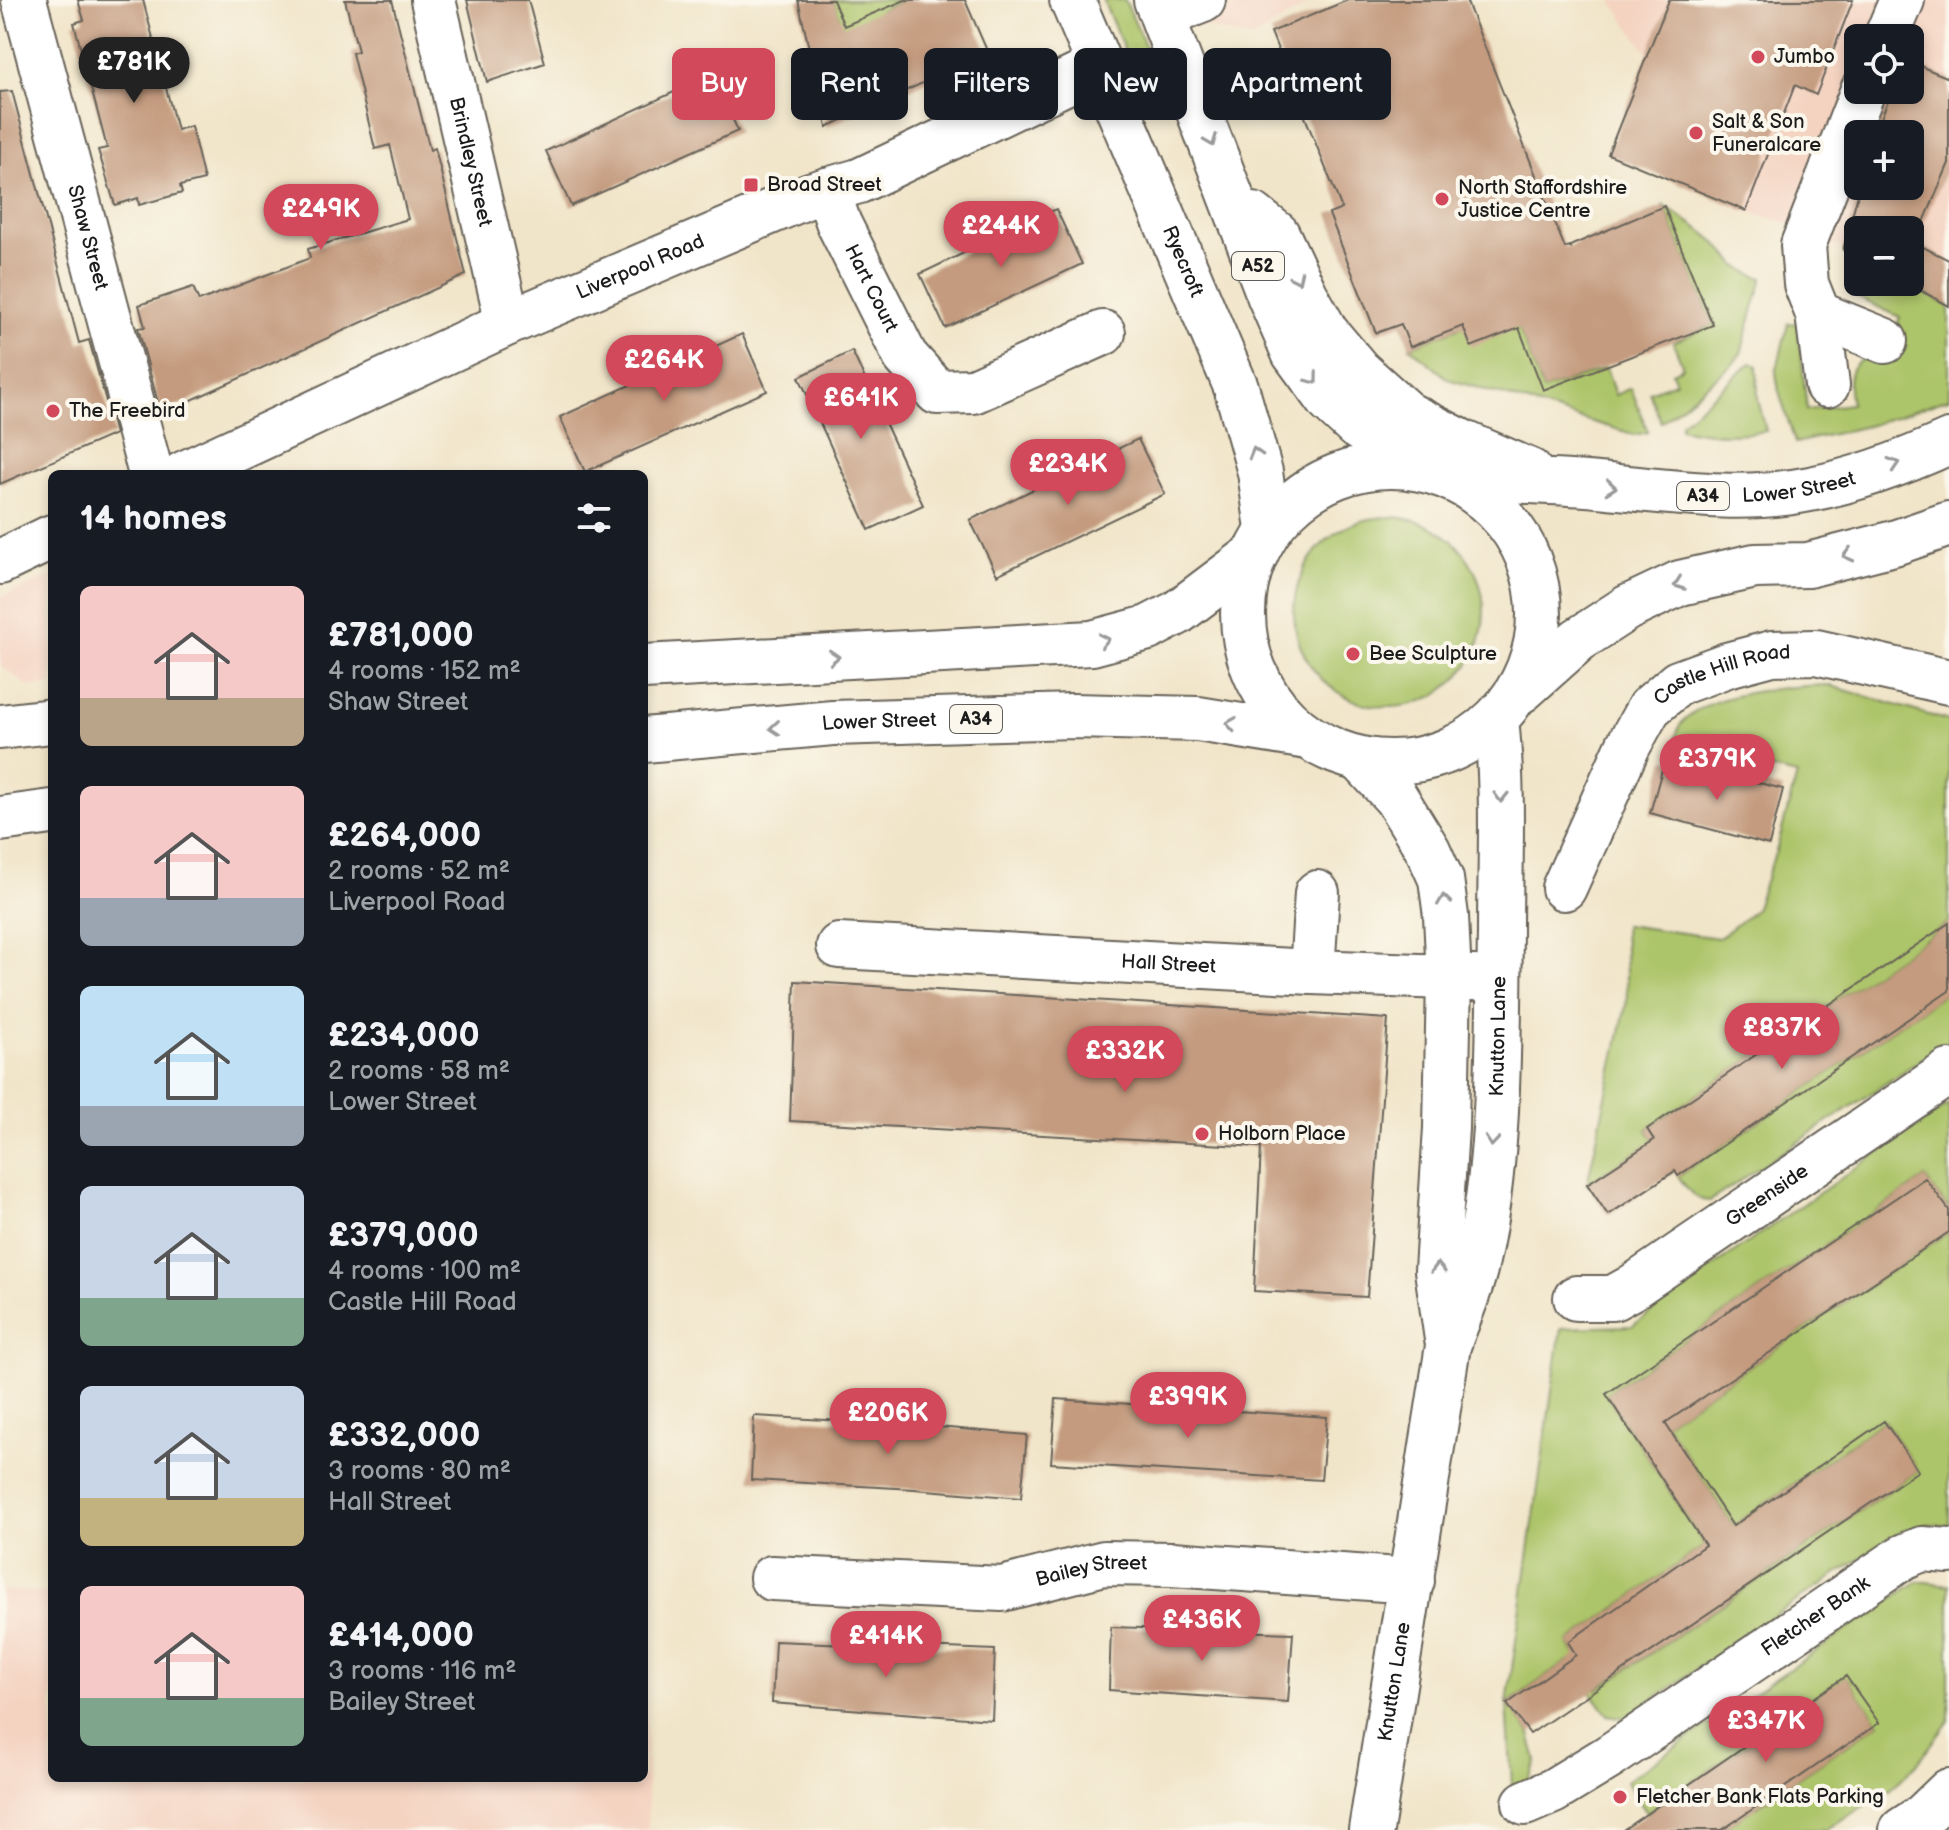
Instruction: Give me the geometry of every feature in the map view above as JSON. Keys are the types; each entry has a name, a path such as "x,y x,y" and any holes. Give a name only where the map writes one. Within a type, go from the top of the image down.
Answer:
{"main road":[{"name":"Shaw Street","path":"24,0 150,470"},
{"name":"Brindley Street","path":"433,0 508,323"},
{"name":"Ryecroft","path":"1072,0 1092,48"},
{"path":"1160,8 1203,0"},
{"path":"1892,24 1902,0"},
{"name":"A52","path":"1160,8 1294,353 1330,402 1357,427 1435,473"},
{"name":"Liverpool Road","path":"192,470 508,323 827,190 859,181 1074,78"},
{"path":"1827,385 1818,314 1806,284 1803,245 1858,104"},
{"name":"Ryecroft","path":"1123,120 1236,387 1260,472 1261,542"},
{"name":"Hart Court","path":"827,190 839,224 905,356 937,392 973,391 1103,333"},
{"name":"A52","path":"1232,198 1277,234 1326,332 1358,370 1407,414 1462,442 1560,483"},
{"path":"1818,314 1885,341"},
{"name":"Lower Street","path":"1261,542 1299,498 1335,476 1378,466 1710,497 1810,489 1913,458 1949,442"},
{"path":"1435,473 1474,491 1497,510 1515,532 1533,572 1540,615 1537,644 1529,672 1505,709"},
{"path":"1261,542 1244,598 1245,642 1253,670 1267,696 1285,719 1333,752 1361,760 1390,763 1419,760 1447,752 1473,738 1578,640 1627,608 1680,583 1755,566 1808,565 1894,543 1949,524"},
{"path":"0,562 48,539"},
{"path":"648,667 1092,643 1148,628 1177,613 1261,542"},
{"name":"Castle Hill Road","path":"1564,888 1635,733 1649,708 1678,683 1772,653 1816,652 1949,682"},
{"name":"Knutton Lane","path":"1371,1830 1448,1346 1476,1269 1485,1220 1497,1081 1501,770 1505,709"},
{"name":"Lower Street","path":"648,740 833,723 1073,716 1198,719 1308,737"},
{"path":"0,727 48,721"},
{"name":"Knutton Lane","path":"1361,760 1396,798 1428,850 1441,879 1449,977 1446,1128 1437,1270 1448,1346"},
{"path":"0,819 48,813"},
{"path":"1312,972 1317,893"},
{"name":"Hall Street","path":"839,946 1499,979"},
{"name":"Greenside","path":"1576,1298 1613,1298 1631,1288 1949,1072"},
{"name":"Fletcher Bank","path":"1525,1803 1553,1791 1609,1757 1903,1557 1922,1549 1949,1551"},
{"name":"Bailey Street","path":"772,1578 1002,1589 1104,1563 1172,1564 1412,1581"},
{"path":"1902,1830 1923,1816 1949,1791"}],"shaded area":[{"path":"1156,0 1315,0 1252,39 1163,16"},
{"path":"1611,0 1949,0 1949,306 1924,293 1924,216 1844,216 1844,250 1787,223 1746,211 1608,154 1648,54"},
{"path":"48,578 48,685 29,687 0,665 0,598"},
{"path":"0,1590 48,1593 48,1782 647,1782 648,1830 0,1830"}],"green space":[{"path":"833,0 903,0 880,11 850,45"},
{"path":"1103,0 1125,0 1146,48 1123,48"},
{"path":"1664,206 1705,233 1741,268 1763,278 1741,353 1733,364 1661,422 1649,392 1676,382 1672,372 1683,367 1673,342 1713,325"},
{"path":"1924,293 1949,306 1949,398 1871,425 1795,443 1776,373 1788,323 1798,324 1807,410 1851,404 1849,384 1852,368 1864,359 1884,357 1900,317 1854,296 1924,296"},
{"path":"1463,326 1519,328 1543,390 1606,368 1615,395 1631,388 1648,432 1636,435 1448,379 1410,347"},
{"path":"1751,363 1757,365 1758,399 1766,431 1723,434 1680,428 1681,423"},
{"path":"1389,517 1425,524 1456,545 1477,576 1484,612 1477,648 1456,679 1425,700 1389,707 1353,700 1322,679 1301,648 1294,612 1301,576 1322,545 1353,524"},
{"path":"1828,685 1949,721 1949,923 1647,1129 1675,1171 1667,1176 1645,1146 1587,1184 1627,1000 1624,925 1719,938 1755,910 1777,848 1797,775 1674,746 1679,727 1690,715 1725,699 1792,687"},
{"path":"1949,991 1949,1041 1710,1201 1695,1196 1678,1176"},
{"path":"1949,1104 1949,1210 1925,1178 1606,1394 1705,1545 1568,1642 1598,1689 1918,1471 1884,1421 1733,1526 1665,1423 1949,1232 1949,1525 1927,1524 1903,1531 1626,1718 1608,1715 1568,1661 1508,1703 1530,1734 1537,1761 1528,1781 1512,1785 1507,1703 1561,1328 1632,1326"},
{"path":"1918,1581 1949,1585 1949,1721 1916,1765 1890,1790 1825,1830 1722,1830 1879,1723 1846,1677 1647,1813 1626,1781"}],"building":[{"path":"78,0 143,0 177,130 191,126 204,180 180,186 182,193 139,205 138,198 115,205 98,150 107,148 74,23 84,20"},
{"path":"345,0 392,0 430,150 435,148 466,275 161,414 138,328 145,327 139,305 193,287 199,301 310,258 308,249 408,219 390,145 375,149 352,53 358,51"},
{"path":"467,0 528,0 545,63 487,82"},
{"path":"798,0 833,0 844,26 905,0 965,0 986,48 924,48 924,82 908,90 908,48 809,48"},
{"name":"North Staffordshire Justice Centre","path":"1348,0 1466,0 1565,248 1664,206 1713,325 1543,390 1519,328 1471,347 1463,326 1410,347 1401,324 1376,333 1329,214 1342,209 1306,120 1391,120 1391,48 1277,48 1271,32"},
{"path":"1669,0 1853,0 1816,95 1795,85 1746,211 1608,154"},
{"path":"1924,68 1949,78 1949,163 1924,222 1924,216 1852,216 1856,200 1924,200 1924,120 1880,120 1887,104 1924,104"},
{"path":"12,91 79,343 89,340 115,434 0,484 0,92"},
{"path":"672,93 672,120 733,120 738,131 571,206 546,151"},
{"path":"825,120 842,120 827,127"},
{"path":"1056,209 1082,264 945,328 920,274"},
{"path":"1924,248 1949,260 1949,306 1924,292"},
{"path":"742,334 767,391 589,470 584,470 560,417"},
{"path":"852,351 923,505 869,530 799,377"},
{"path":"1138,439 1165,494 997,575 970,520"},
{"path":"1665,759 1783,789 1769,845 1650,813"},
{"path":"1949,923 1949,991 1678,1176 1675,1171 1608,1215 1587,1184 1654,1140 1647,1129"},
{"name":"Holborn Place","path":"795,981 1388,1019 1367,1297 1254,1291 1261,1147 790,1121"},
{"path":"1925,1178 1949,1210 1949,1232 1665,1423 1733,1526 1884,1421 1918,1471 1530,1734 1507,1704 1576,1655 1568,1642 1705,1545 1606,1394"},
{"path":"1056,1399 1327,1417 1321,1480 1051,1463"},
{"path":"754,1416 1027,1435 1021,1498 751,1480"},
{"path":"1111,1627 1293,1633 1288,1702 1109,1690"},
{"path":"775,1641 995,1650 992,1720 772,1703"},
{"path":"1846,1676 1879,1723 1722,1830 1623,1830"}],"place":[{"name":"Jumbo","path":"1758,57"},
{"name":"Salt & Son Funeralcare","path":"1696,133"},
{"name":"Broad Street","path":"751,185"},
{"name":"North Staffordshire Justice Centre","path":"1442,199"},
{"name":"The Freebird","path":"53,411"},
{"name":"Bee Sculpture","path":"1353,654"},
{"name":"Holborn Place","path":"1202,1134"},
{"name":"Fletcher Bank Flats Parking","path":"1620,1797"}]}
